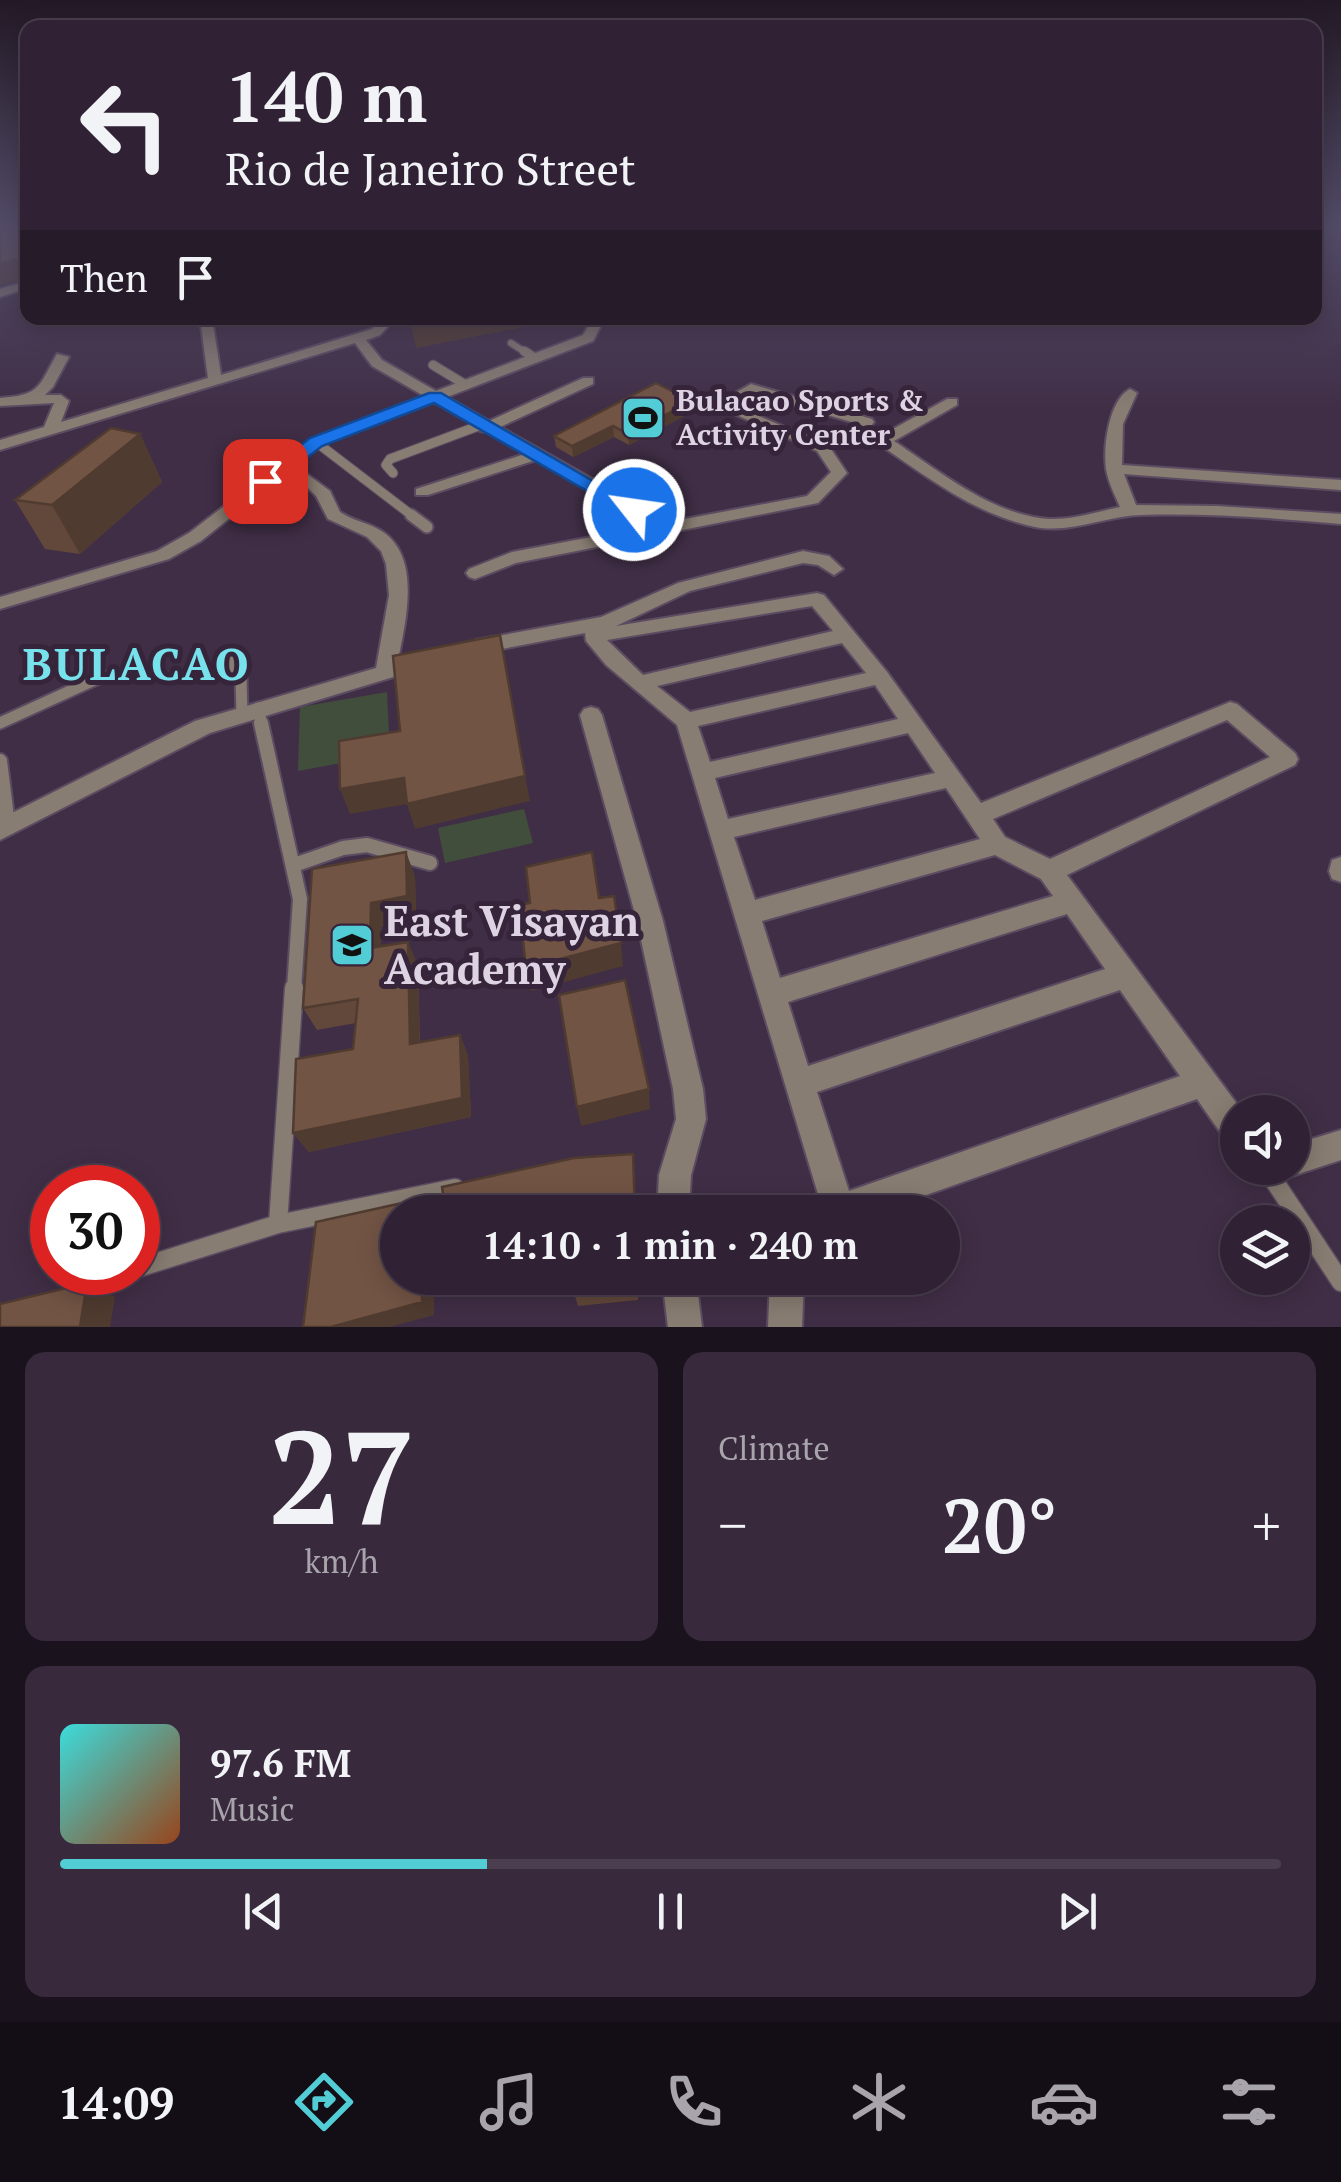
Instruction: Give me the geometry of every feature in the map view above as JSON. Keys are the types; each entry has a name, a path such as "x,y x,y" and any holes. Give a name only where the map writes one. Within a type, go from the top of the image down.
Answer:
{"street":[{"path":"207,325 216,380"},
{"path":"0,444 358,338 383,325"},
{"path":"0,603 114,560 183,546 316,442 588,338 595,325"},
{"path":"358,338 377,362 666,528"},
{"path":"32,398 46,387 62,357"},
{"path":"483,426 588,381"},
{"path":"475,573 512,558 812,500 839,473 822,448 721,404 759,388 868,422 822,448"},
{"path":"1129,510 1114,469 1116,424 1130,393"},
{"path":"0,402 32,398 62,402 50,430"},
{"path":"884,440 952,402"},
{"path":"863,427 938,482 992,508 1038,522 1064,525 1129,510 1256,512 1341,519"},
{"path":"422,492 539,454"},
{"path":"1114,469 1341,484"},
{"path":"306,480 324,494 325,505 337,523 376,534 390,550 396,618 385,674"},
{"path":"4,828 203,727 250,712 448,653 605,622 684,587 803,557 823,560 834,569"},
{"path":"832,1195 803,1082 686,720 644,682 608,660 592,636 817,598 880,677 996,844 1050,871 1074,901 1220,1108"},
{"path":"644,682 846,634"},
{"path":"686,720 880,677"},
{"path":"977,815 1230,710 1287,759 1050,871"},
{"path":"591,715 647,908 688,1089 691,1118 674,1195"},
{"path":"703,772 914,724"},
{"path":"722,830 952,778"},
{"path":"748,913 996,844"},
{"path":"774,993 1074,901"},
{"path":"803,1082 1127,975"},
{"path":"879,1195 1201,1083"},
{"path":"1310,1155 1341,1145"},
{"path":"681,1295 685,1327"},
{"path":"785,1327 786,1295"}],"lane":[{"path":"511,343 535,358"},
{"path":"433,365 466,384"},
{"path":"393,473 386,464 390,460 483,426"},
{"path":"316,442 426,527"},
{"path":"248,466 280,452 291,460"},
{"path":"235,455 265,481"},
{"path":"228,657 241,677 300,899 278,1224"},
{"path":"0,723 103,676"},
{"path":"0,761 4,828"},
{"path":"294,865 359,843 392,852 408,862 430,863"},
{"path":"160,1261 278,1224 473,1185"},
{"path":"1285,1185 1341,1282"}],"green space":[{"path":"387,692 390,754 298,771 300,707"},
{"path":"524,809 533,843 445,863 438,828"}],"building":[{"path":"656,383 692,401 628,434 613,426 572,446 554,436"},
{"path":"111,428 140,434 52,505 15,500"},
{"path":"500,635 525,776 407,804 404,778 340,789 339,741 400,731 393,656"},
{"path":"406,852 407,896 371,903 370,948 408,942 410,1044 460,1035 462,1098 293,1133 296,1059 353,1049 358,999 303,1008 312,869"},
{"path":"592,852 599,898 614,896 621,943 526,968 519,905 530,903 526,867"},
{"path":"625,980 649,1089 577,1107 559,995"},
{"path":"633,1154 634,1195 438,1195 443,1194 442,1187 574,1158"},
{"path":"380,1208 380,1295 422,1295 422,1302 331,1327 303,1327 316,1222"},
{"path":"37,1295 85,1295 80,1327 0,1327 0,1304"}],"place":[{"name":"Bulacao Sports & Activity Center","path":"643,418"},
{"name":"East Visayan Academy","path":"352,945"}],"district":[{"name":"BULACAO","path":"137,664"}],"route":[{"path":"265,481 316,442 435,396 634,510"}]}
